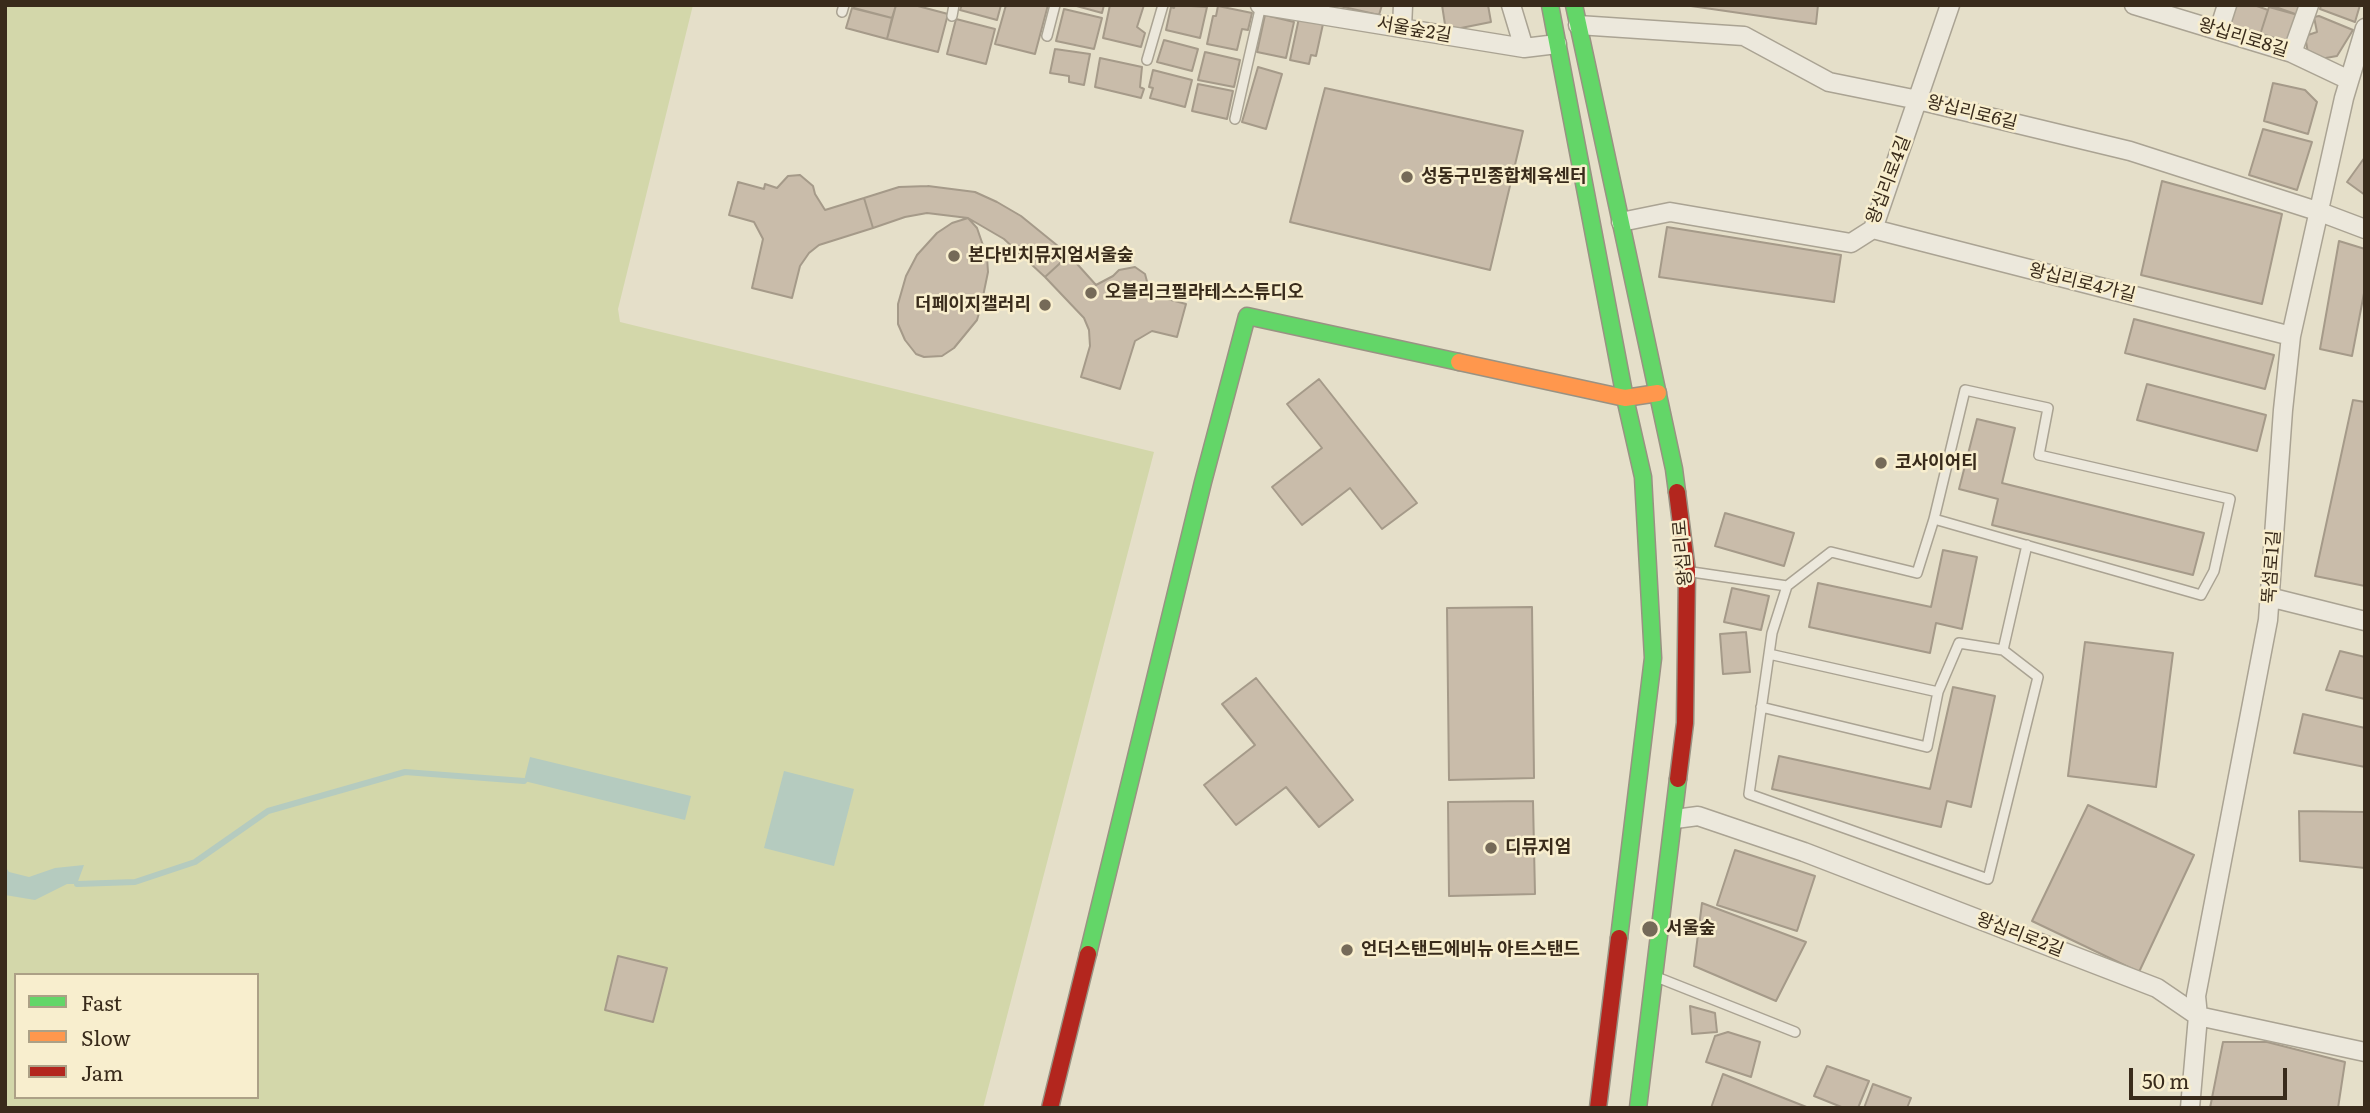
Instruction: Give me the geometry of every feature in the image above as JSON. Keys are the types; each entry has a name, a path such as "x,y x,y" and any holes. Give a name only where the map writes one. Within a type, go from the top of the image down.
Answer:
{"main road":[{"name":"왕십리로","path":"1550,5 1625,398 1643,477 1650,582 1653,658 1598,1108"},
{"name":"왕십리로","path":"1574,5 1674,469 1686,571 1685,723 1638,1108"},
{"path":"1050,1108 1203,482 1247,316 1625,398 1658,393"}],"street":[{"path":"1402,28 1403,5"},
{"path":"1511,5 1524,48"},
{"name":"왕십리로4길","path":"1621,222 1670,212 1851,243 1873,229 1950,5"},
{"name":"왕십리로8길","path":"2134,5 2292,53 2349,80"},
{"path":"2219,30 2227,5"},
{"path":"2292,53 2309,5"},
{"name":"서울숲2길","path":"1265,6 1524,48 1557,44"},
{"name":"왕십리로6길","path":"1578,24 1744,36 1829,82 1918,100 2130,151 2365,229"},
{"name":"뚝섬로1길","path":"2190,1108 2198,1016 2196,996 2265,633 2291,336 2349,80 2365,28"},
{"name":"왕십리로4가길","path":"1873,229 2291,336"},
{"path":"2269,597 2365,621"},
{"name":"왕십리로2길","path":"1675,819 1698,816 1804,852 2157,988 2198,1016 2365,1052"}],"lane":[{"path":"952,16 954,5"},
{"path":"1047,36 1055,5"},
{"path":"1147,60 1163,5"},
{"name":"서울숲2길","path":"1235,119 1265,6"},
{"path":"1761,707 1927,747 1938,692 1959,643 2003,650 2038,677 1988,879 1749,794 1761,707 1772,633 1787,586 1831,552 1917,573 1934,519 1965,390 2048,408 2039,455 2230,499 2214,571 2201,595 1934,519"},
{"path":"2003,650 2027,545"},
{"path":"1686,571 1787,586"},
{"path":"1769,654 1938,692"},
{"path":"1655,976 1795,1032"}],"green space":[{"path":"5,5 693,5 618,309 620,322 1154,452 983,1108 5,1108"}],"shaded area":[{"path":"530,757 691,796 685,820 524,781"},
{"path":"784,771 854,789 834,866 764,848"},
{"path":"84,865 77,884 67,884 35,900 5,895 5,866 9,872 29,877 55,868"}],"building":[{"path":"854,5 896,5 892,18 854,8"},
{"path":"896,5 914,5 948,14 938,52 887,39"},
{"path":"962,5 1001,5 997,20 960,10"},
{"path":"1006,5 1048,5 1035,54 995,44"},
{"path":"1073,5 1104,5 1102,13"},
{"path":"1110,5 1144,5 1137,27 1145,33 1141,47 1103,38"},
{"path":"1175,5 1207,7 1200,38 1166,30 1171,7 1174,8"},
{"path":"1335,5 1382,5 1379,15"},
{"path":"1442,5 1488,5 1491,22 1446,31"},
{"path":"1684,5 1818,5 1816,24"},
{"path":"2235,5 2254,5 2268,10 2260,35 2229,26"},
{"path":"2270,5 2302,5 2298,15"},
{"path":"2321,5 2360,5 2355,22 2320,9"},
{"path":"1218,6 1252,13 1248,30 1242,29 1237,50 1207,44"},
{"path":"2269,7 2298,15 2289,45 2260,35"},
{"path":"852,8 892,18 887,39 846,28"},
{"path":"1064,9 1102,18 1094,49 1056,41"},
{"path":"1265,15 1294,22 1286,58 1257,52"},
{"path":"2319,16 2353,30 2337,56 2320,59 2308,53 2305,36 2317,32 2314,17"},
{"path":"1299,18 1323,24 1316,56 1311,55 1309,64 1290,60"},
{"path":"956,19 995,29 986,64 947,54"},
{"path":"1164,40 1198,49 1192,71 1157,62"},
{"path":"1055,49 1090,54 1084,85 1069,82 1069,76 1050,73"},
{"path":"1205,52 1240,60 1234,87 1198,80"},
{"path":"1100,58 1142,67 1140,87 1144,89 1141,98 1095,87"},
{"path":"1258,67 1282,74 1266,129 1242,122"},
{"path":"1153,70 1192,80 1185,107 1150,98 1153,88 1149,87"},
{"path":"2273,83 2305,90 2317,102 2308,134 2264,121"},
{"path":"1198,84 1233,91 1227,119 1192,111"},
{"name":"성동구민종합체육센터","path":"1325,88 1523,131 1490,270 1290,222"},
{"path":"2263,129 2312,142 2297,190 2249,175"},
{"path":"2365,157 2365,195 2347,182"},
{"path":"800,175 813,186 825,210 864,198 873,228 819,245 809,253 800,266 792,298 752,288 763,239 754,222 729,215 738,182 764,189 765,184 777,188 788,176"},
{"path":"2162,181 2282,214 2262,304 2141,275"},
{"path":"928,186 975,192 997,202 1021,216 1069,255 1045,277 1004,239 968,218 927,213 873,228 864,198 899,187"},
{"path":"968,218 977,228 987,257 988,272 977,320 954,348 942,356 924,357 916,354 905,340 898,324 898,304 906,276 917,255 937,233 952,223"},
{"path":"1667,227 1841,255 1834,302 1659,277"},
{"path":"2339,241 2365,249 2365,288 2352,356 2320,349"},
{"path":"1069,255 1096,285 1119,270 1135,267 1145,274 1149,289 1161,292 1160,297 1186,304 1177,337 1152,331 1135,341 1120,389 1081,377 1090,346 1089,330 1084,318 1045,277"},
{"path":"2134,319 2274,355 2265,389 2125,353"},
{"path":"1319,379 1417,503 1382,529 1350,488 1302,525 1272,487 1322,448 1287,404"},
{"path":"2147,384 2266,415 2257,451 2137,420"},
{"path":"2353,400 2365,402 2365,586 2315,576"},
{"path":"1977,419 2015,428 2002,483 2204,533 2193,575 1992,525 1998,499 1959,489"},
{"path":"1725,513 1794,533 1784,566 1715,546"},
{"path":"1943,550 1977,557 1962,629 1936,623 1930,653 1809,627 1818,583 1931,607"},
{"path":"1732,588 1769,596 1761,630 1724,622"},
{"path":"1532,607 1534,778 1449,780 1447,608"},
{"path":"1746,632 1750,672 1723,674 1720,634"},
{"path":"2085,642 2173,653 2156,787 2068,776"},
{"path":"2340,651 2365,657 2365,699 2326,690"},
{"path":"1256,678 1353,800 1319,827 1286,787 1236,825 1204,785 1255,745 1222,704"},
{"path":"1953,687 1995,696 1971,807 1947,801 1941,827 1772,789 1779,756 1930,789"},
{"path":"2303,714 2365,728 2365,767 2294,753"},
{"name":"디뮤지엄","path":"1533,801 1535,894 1449,896 1448,802"},
{"path":"2088,805 2194,855 2139,972 2032,921"},
{"path":"2299,811 2365,812 2365,868 2300,861"},
{"path":"1735,850 1815,876 1797,931 1717,905"},
{"path":"1702,903 1806,942 1776,1001 1694,966"},
{"path":"618,956 667,968 653,1022 605,1010"},
{"path":"1690,1006 1715,1013 1717,1032 1692,1034"},
{"path":"1728,1032 1760,1042 1751,1077 1706,1062 1715,1036"},
{"path":"2223,1042 2267,1042 2345,1062 2338,1108 2210,1108"},
{"path":"1827,1066 1869,1081 1858,1108 1844,1108 1814,1096"},
{"path":"1723,1074 1809,1108 1711,1108"},
{"path":"1873,1084 1911,1098 1907,1108 1864,1108"}],"waterway":[{"path":"77,884 135,882 195,862 268,811 405,772 524,781"}],"traffic: fast":[{"path":"1550,5 1625,398 1643,477 1653,658 1619,938"},
{"path":"1574,5 1677,492"},
{"path":"1088,954 1203,482 1247,316 1459,362"},
{"path":"1638,1108 1678,779"}],"traffic: slow":[{"path":"1459,362 1625,398 1658,393"}],"traffic: jam":[{"path":"1677,492 1687,571 1685,723 1678,779"},
{"path":"1598,1108 1619,938"},
{"path":"1050,1108 1088,954"}],"place":[{"name":"성동구민종합체육센터","path":"1407,177"},
{"name":"본다빈치뮤지엄서울숲","path":"954,256"},
{"name":"오블리크필라테스스튜디오","path":"1091,293"},
{"name":"더페이지갤러리","path":"1045,305"},
{"name":"코사이어티","path":"1881,463"},
{"name":"디뮤지엄","path":"1491,848"},
{"name":"서울숲","path":"1650,929"},
{"name":"언더스탠드에비뉴 아트스탠드","path":"1347,950"}]}
